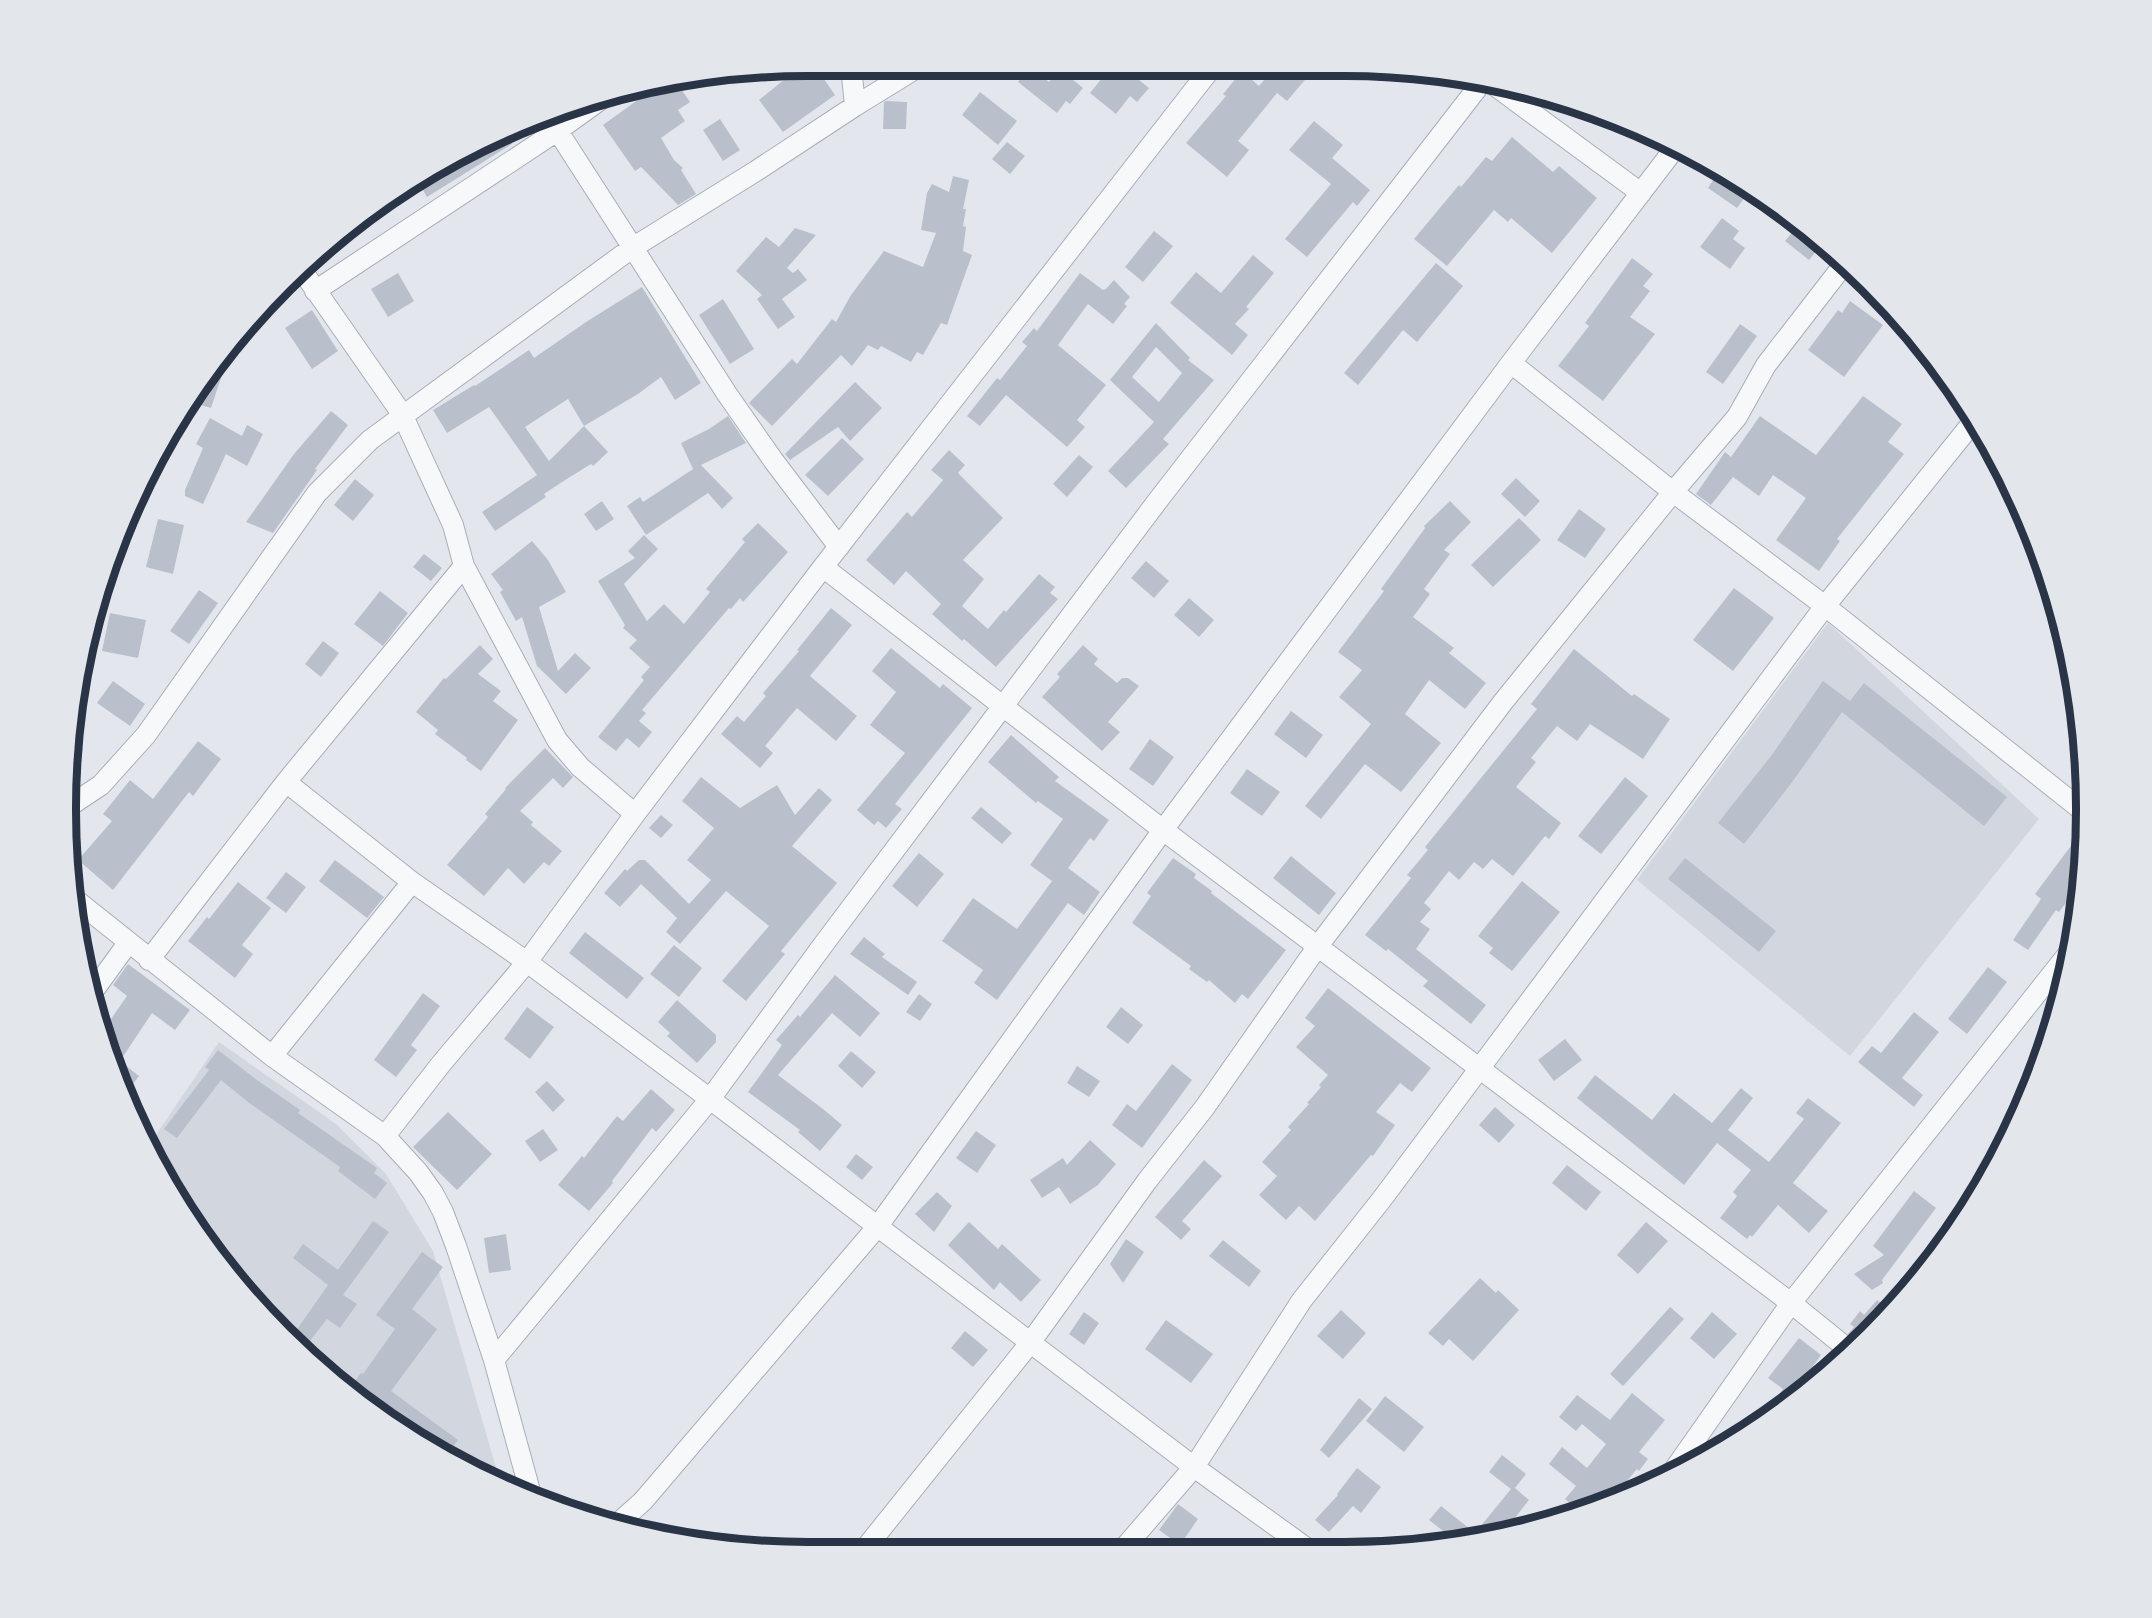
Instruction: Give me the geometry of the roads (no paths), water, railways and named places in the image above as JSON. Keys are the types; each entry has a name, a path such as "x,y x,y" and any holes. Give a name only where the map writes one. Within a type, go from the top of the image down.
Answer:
{"street":[{"path":"852,76 855,106"},
{"path":"76,801 101,785 146,735 317,493 370,440 402,414 632,248 904,76"},
{"path":"385,1136 441,1064 527,962 635,814 823,567 1205,76"},
{"path":"494,1360 710,1099 1159,499 1476,89"},
{"path":"1509,96 1641,193"},
{"path":"315,291 554,125 734,404 839,547"},
{"path":"624,1518 643,1501 878,1226 1163,830 1511,363 1671,154"},
{"path":"870,1542 1030,1343 1147,1181 1205,1107 1318,946 1503,702 1673,492 1737,417 1766,364 1839,270"},
{"path":"306,277 402,414 453,525 464,566 558,740 580,767 635,814"},
{"path":"1511,363 1673,492 1825,606 2076,805"},
{"path":"1129,1542 1194,1467 1302,1300 1382,1199 1825,606 1968,428"},
{"path":"148,960 286,782 464,566"},
{"path":"823,567 1163,830 1791,1303 1842,1345"},
{"path":"286,782 412,882 527,962 1194,1467 1299,1542"},
{"path":"272,1056 412,882"},
{"path":"83,906 148,960 272,1056 385,1136 418,1172 442,1212 456,1246 494,1360 529,1486"},
{"path":"98,985 128,943"},
{"path":"1683,1457 1791,1303 2058,967"}]}
